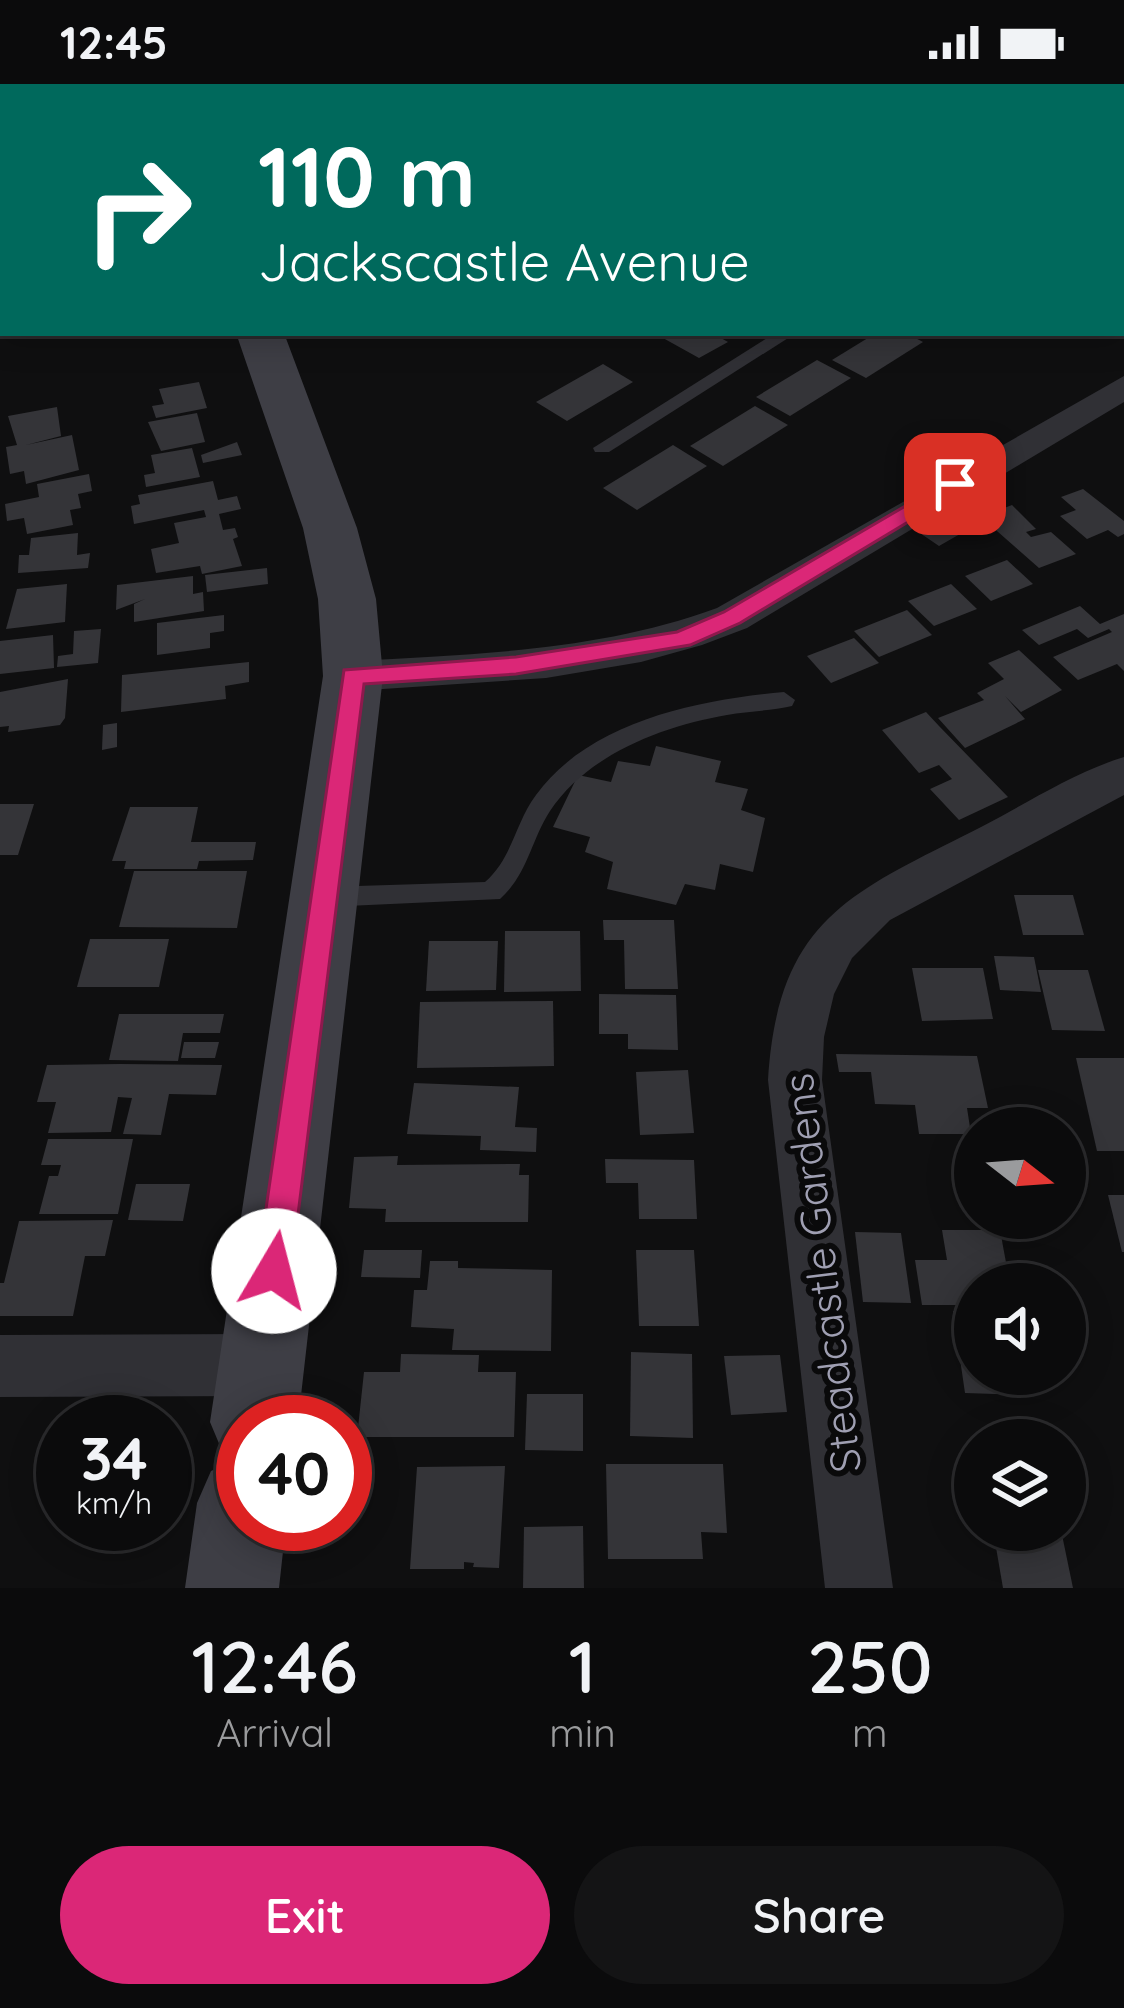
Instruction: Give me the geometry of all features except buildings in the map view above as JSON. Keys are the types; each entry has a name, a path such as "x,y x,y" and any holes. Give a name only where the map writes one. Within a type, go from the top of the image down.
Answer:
{"street":[{"path":"0,1366 258,1394 352,676 347,599 330,528 261,336"},
{"path":"352,676 516,665 681,639 732,617 1104,394 1124,387"},
{"name":"Steadcastle Gardens","path":"859,1588 795,1080 797,1037 808,994 834,944 872,906 1124,774"},
{"path":"232,1588 237,1551"}],"lane":[{"path":"602,448 782,336"},
{"path":"323,897 491,892 504,883 542,803 566,777 600,753 662,723 732,705 784,700"}],"route":[{"path":"274,1271 352,676 516,665 681,639 732,617 955,484"}]}
